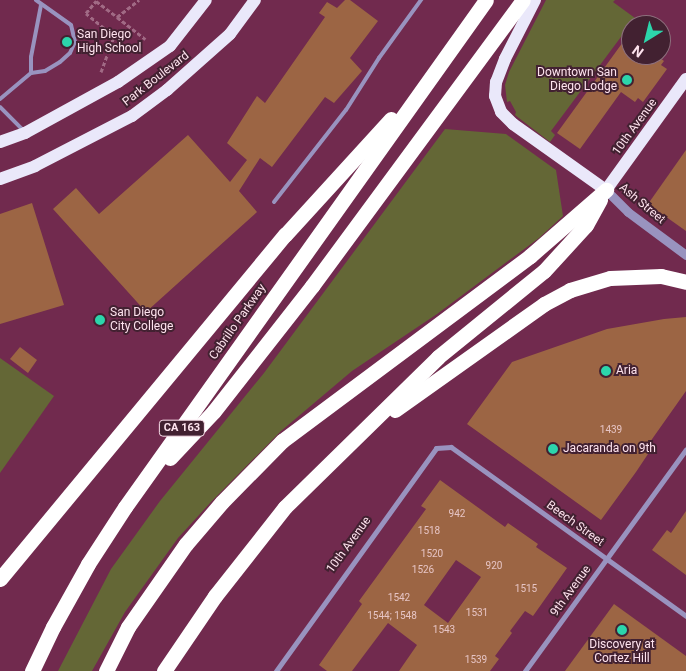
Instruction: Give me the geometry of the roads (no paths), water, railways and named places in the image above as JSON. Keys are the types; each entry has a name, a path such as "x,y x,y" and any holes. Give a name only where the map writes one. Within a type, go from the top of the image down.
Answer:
{"highway":[{"name":"Cabrillo Parkway","path":"32,671 53,627 88,564 125,507 486,0"},
{"path":"125,507 214,410 312,286 523,0"},
{"path":"0,579 285,234 436,70"},
{"path":"164,671 215,596 260,536 285,507 438,357 544,271 586,225 606,190"},
{"path":"106,671 128,627 186,544 222,502 282,442 530,256 606,190"},
{"path":"354,440 531,313 570,290 610,278 661,276 686,282"}],"main road":[{"name":"Park Boulevard","path":"0,142 25,133 118,82 170,46 206,0"},
{"name":"Park Boulevard","path":"0,180 35,166 132,116 167,90 230,34 255,0"},
{"path":"535,0 505,60 496,82 495,96 501,112 514,124 606,190"},
{"name":"10th Avenue","path":"606,190 686,79"}],"street":[{"name":"Ash Street","path":"606,190 628,212 686,255"},
{"name":"10th Avenue","path":"276,671 436,448 452,448"},
{"name":"Beech Street","path":"452,448 686,616"},
{"name":"9th Avenue","path":"525,671 686,449"}],"lane":[{"path":"0,98 32,73 45,71 60,62 70,53 75,42 71,26 36,0"},
{"path":"274,202 346,110 379,58 421,0"},
{"path":"32,73 31,57 41,5"},
{"path":"0,107 25,133"}],"place":[{"name":"San Diego High School","path":"67,42"},
{"name":"Downtown San Diego Lodge","path":"627,80"},
{"name":"San Diego City College","path":"100,320"},
{"name":"Aria","path":"606,371"},
{"name":"Jacaranda on 9th","path":"553,449"},
{"name":"Discovery at Cortez Hill","path":"622,630"}]}
